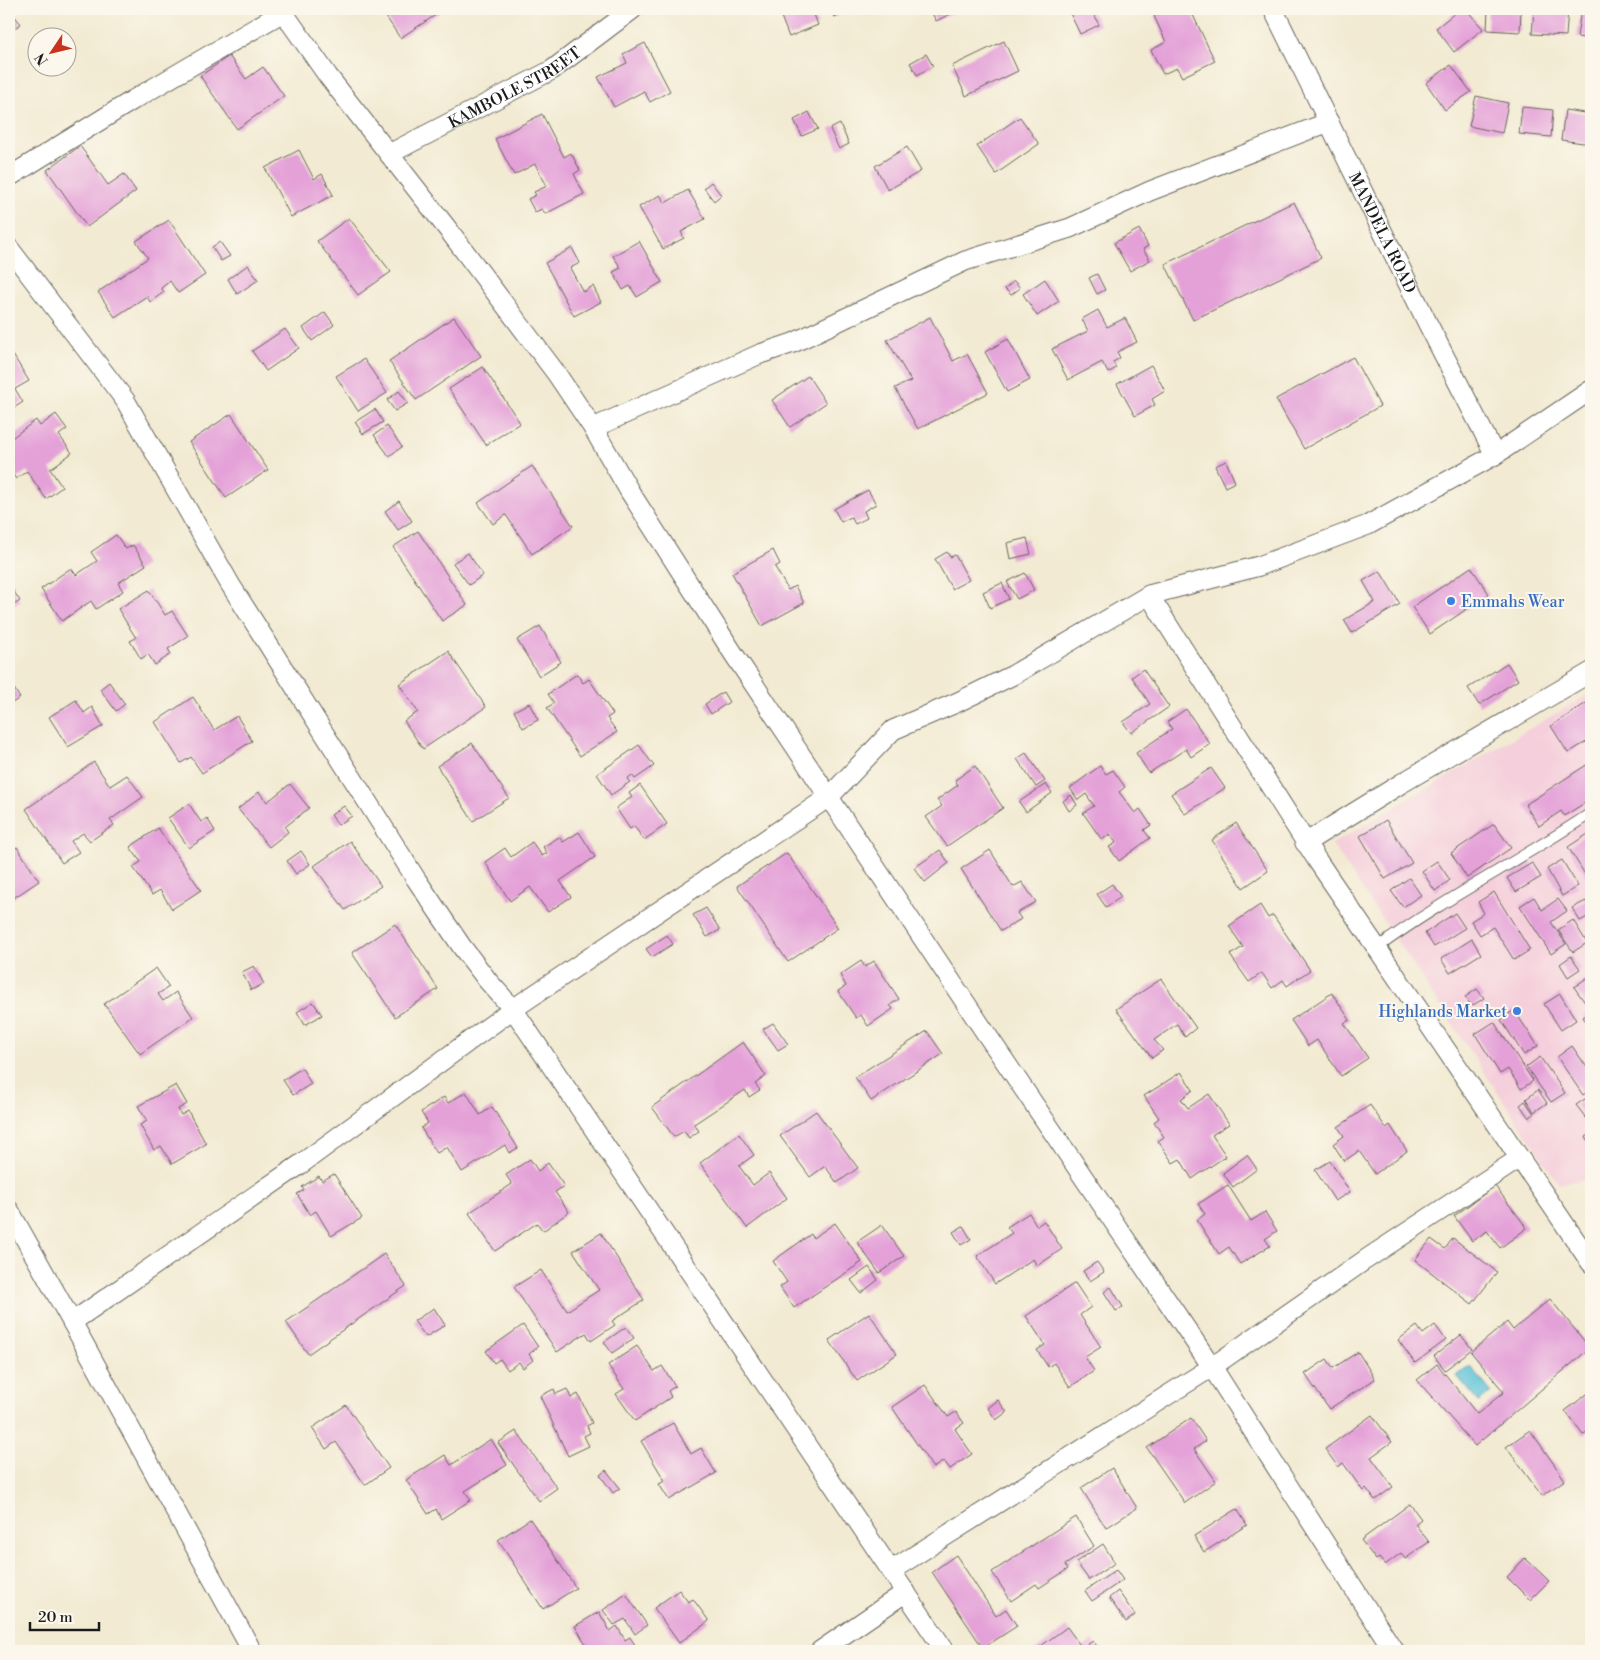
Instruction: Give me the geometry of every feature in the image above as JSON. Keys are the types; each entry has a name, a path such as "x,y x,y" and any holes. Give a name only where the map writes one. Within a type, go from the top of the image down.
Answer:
{"street":[{"name":"KAMBOLE STREET","path":"389,154 552,70 634,9"},
{"name":"MANDELA ROAD","path":"1273,9 1495,455"},
{"path":"9,177 282,10 328,76 550,366 593,428 630,492 728,645 978,1021 1212,1367 1394,1651"},
{"path":"593,428 760,354 793,343 965,261 1070,228 1150,191 1329,122"},
{"path":"9,248 125,400 230,584 416,880 462,948 513,1009 945,1651"},
{"path":"72,1322 301,1164 513,1009 829,797 893,730 958,702 1013,675 1149,595 1259,566 1368,525 1495,455 1591,390"},
{"path":"1149,595 1305,842 1591,1263"},
{"path":"1305,842 1591,672"},
{"path":"892,1570 1212,1367 1365,1260 1520,1158"},
{"path":"9,1210 252,1651"},
{"path":"820,1651 906,1592"}],"lane":[{"path":"1377,948 1405,927 1548,842 1591,813"}],"shaded area":[{"name":"Highlands Market","path":"1591,693 1591,1178 1559,1184 1332,844"}],"water":[{"path":"1470,1366 1491,1392 1479,1402 1457,1376"}],"building":[{"path":"9,9 21,24 9,32"},
{"path":"381,9 445,9 400,38"},
{"path":"778,9 812,9 818,25 789,37"},
{"path":"830,9 855,9 834,17"},
{"path":"930,9 961,9 936,21"},
{"path":"1068,9 1091,9 1099,25 1080,34"},
{"path":"1169,9 1190,9 1215,61 1182,77 1177,68 1163,74 1151,50 1166,42 1154,16"},
{"path":"1460,9 1466,9 1483,29 1454,52 1436,28"},
{"path":"1488,9 1521,9 1520,32 1487,30"},
{"path":"1534,9 1568,9 1566,36 1532,34"},
{"path":"1581,9 1591,9 1591,39 1577,37"},
{"path":"1004,41 1018,71 966,96 952,66"},
{"path":"645,43 670,91 650,102 644,91 614,107 598,77 627,63 623,54"},
{"path":"926,54 933,66 917,75 910,63"},
{"path":"229,56 246,79 263,67 284,96 237,129 200,76"},
{"path":"1451,65 1471,92 1445,110 1426,83"},
{"path":"1476,96 1508,103 1502,133 1469,126"},
{"path":"1522,107 1553,110 1551,137 1519,134"},
{"path":"1565,110 1591,114 1591,144 1561,140"},
{"path":"809,112 818,129 802,136 794,120"},
{"path":"542,114 564,157 571,153 580,170 574,174 584,194 545,214 542,209 535,212 528,199 536,195 534,192 547,186 535,164 514,175 495,139"},
{"path":"1020,117 1039,144 996,174 977,146"},
{"path":"840,124 849,144 839,149 830,129"},
{"path":"80,146 108,185 124,174 136,191 87,227 47,170"},
{"path":"907,147 921,171 888,190 875,166"},
{"path":"299,150 314,179 322,174 333,195 291,217 265,168"},
{"path":"711,182 721,195 714,201 704,188"},
{"path":"688,190 705,219 681,232 684,238 663,249 639,207 660,195 665,203"},
{"path":"1294,202 1321,258 1193,320 1165,264"},
{"path":"349,218 391,272 358,295 317,241"},
{"path":"169,220 205,275 178,293 170,281 161,288 164,292 150,302 147,296 115,317 98,292 148,258 136,241"},
{"path":"1139,229 1148,246 1143,249 1150,260 1130,271 1114,243"},
{"path":"639,241 662,282 637,297 630,286 623,290 613,272 621,268 613,256"},
{"path":"220,242 230,256 221,261 212,247"},
{"path":"572,248 580,263 570,268 583,292 593,286 601,302 574,316 545,263"},
{"path":"248,265 258,280 237,294 228,279"},
{"path":"1097,274 1105,290 1097,294 1089,278"},
{"path":"1045,279 1059,301 1037,316 1023,294"},
{"path":"1014,281 1020,288 1011,295 1005,289"},
{"path":"1098,310 1107,327 1125,318 1137,342 1117,352 1120,358 1113,362 1116,368 1108,373 1102,362 1068,380 1052,349 1088,331 1082,319"},
{"path":"325,312 334,325 312,341 303,328"},
{"path":"454,317 481,356 416,400 389,361"},
{"path":"930,317 953,361 967,354 988,393 918,429 895,388 911,381 887,340"},
{"path":"285,329 299,348 266,371 252,351"},
{"path":"1008,339 1030,380 1007,392 985,352"},
{"path":"13,355 29,381 15,389 23,402 9,411 9,357"},
{"path":"1353,357 1380,406 1304,449 1276,399"},
{"path":"364,359 387,393 358,411 336,376"},
{"path":"1151,365 1165,391 1152,399 1155,405 1135,416 1117,384"},
{"path":"483,367 520,423 486,445 449,389"},
{"path":"808,376 826,403 790,427 772,400"},
{"path":"399,391 408,403 395,411 387,400"},
{"path":"375,409 383,422 363,434 355,422"},
{"path":"56,414 67,429 59,435 72,453 50,469 62,487 46,499 27,471 16,479 9,469 9,440 36,420 40,426"},
{"path":"231,414 268,470 226,498 189,442"},
{"path":"387,426 402,447 389,456 374,435"},
{"path":"1226,461 1235,482 1225,487 1215,466"},
{"path":"532,466 573,526 532,554 506,515 493,524 478,503"},
{"path":"868,490 876,504 864,511 867,518 855,524 851,517 841,522 834,509"},
{"path":"399,501 412,521 398,530 385,511"},
{"path":"418,531 467,605 442,621 393,547"},
{"path":"116,535 126,549 133,545 146,565 118,583 123,591 96,609 91,601 62,621 41,589 71,568 76,575 97,561 91,552"},
{"path":"1027,538 1031,554 1010,559 1007,543"},
{"path":"773,550 780,564 775,567 788,590 795,586 804,603 762,626 732,573"},
{"path":"947,552 950,557 955,555 969,580 952,589 935,559"},
{"path":"468,553 483,575 469,585 453,563"},
{"name":"Emmahs Wear","path":"1471,567 1489,594 1430,634 1412,607"},
{"path":"1380,571 1400,604 1352,633 1344,620 1375,602 1363,581"},
{"path":"1025,573 1034,590 1017,599 1007,582"},
{"path":"1002,583 1009,599 990,608 983,592"},
{"path":"9,584 20,601 9,608"},
{"path":"149,590 165,615 172,611 188,636 168,649 171,654 155,665 148,654 141,659 130,641 136,638 118,609"},
{"path":"540,626 561,662 539,676 517,640"},
{"path":"448,651 486,707 423,749 404,721 418,712 399,684"},
{"path":"1507,663 1518,680 1479,705 1468,688"},
{"path":"1143,669 1169,707 1131,733 1123,722 1150,704 1132,677"},
{"path":"577,674 583,683 589,679 613,714 607,718 617,732 580,756 547,708 554,703 548,694"},
{"path":"109,682 125,704 116,711 100,689"},
{"path":"11,684 20,698 9,705 9,686"},
{"path":"723,692 729,702 711,714 705,704"},
{"path":"193,697 214,730 237,716 252,741 202,773 191,757 181,763 155,722"},
{"path":"76,700 84,713 92,707 103,726 68,747 49,717"},
{"path":"1591,700 1591,739 1568,753 1551,726"},
{"path":"529,703 538,720 523,728 514,711"},
{"path":"1186,709 1210,744 1191,757 1186,749 1149,773 1136,753 1172,729 1167,722"},
{"path":"472,743 509,798 473,821 437,766"},
{"path":"639,745 654,766 635,779 632,775 627,779 630,782 611,795 597,774"},
{"path":"1026,753 1045,781 1036,787 1017,759"},
{"path":"94,762 110,786 127,775 143,797 110,820 114,825 90,841 83,833 71,841 79,852 62,863 26,809"},
{"path":"1591,762 1591,799 1564,816 1561,811 1539,826 1525,805"},
{"path":"975,766 1003,808 947,846 926,817 942,806 937,800 958,785 955,780"},
{"path":"1100,766 1106,774 1113,770 1125,787 1119,792 1135,813 1140,809 1151,825 1144,830 1150,838 1119,861 1109,847 1116,843 1110,834 1102,840 1083,813 1094,806 1086,794 1078,800 1070,788"},
{"path":"1211,768 1225,788 1185,814 1171,794"},
{"path":"290,784 309,808 285,827 288,832 269,847 238,809 259,792 267,802"},
{"path":"1046,784 1052,793 1026,812 1019,802"},
{"path":"640,785 667,824 644,840 634,826 630,829 616,808 632,797 629,793"},
{"path":"1071,795 1077,805 1069,811 1063,801"},
{"path":"189,804 201,822 207,818 215,831 189,848 168,818"},
{"path":"344,806 352,816 338,825 331,815"},
{"path":"1386,820 1412,863 1385,879 1360,836"},
{"path":"1236,823 1268,871 1243,888 1212,840"},
{"path":"1494,824 1511,848 1467,878 1451,853"},
{"path":"158,828 201,890 172,909 160,890 152,895 133,867 141,862 130,847"},
{"path":"579,832 595,857 560,881 571,897 548,912 530,887 510,901 485,862 505,848 511,857 532,842 542,856 547,853 543,847 559,837 563,842"},
{"path":"1591,832 1591,884 1568,847"},
{"path":"350,841 381,886 345,910 314,866"},
{"path":"17,847 39,881 9,901 9,852"},
{"path":"940,850 949,863 925,882 914,868"},
{"path":"990,850 1013,887 1022,882 1036,902 1017,913 1021,919 1001,931 961,869"},
{"path":"301,851 310,864 296,874 287,861"},
{"path":"787,853 838,928 788,962 737,886"},
{"path":"1562,860 1578,886 1562,896 1547,869"},
{"path":"1437,861 1450,880 1435,891 1422,871"},
{"path":"1532,863 1541,877 1516,892 1507,878"},
{"path":"1409,878 1421,895 1403,907 1391,891"},
{"path":"1112,884 1121,897 1106,907 1097,894"},
{"path":"1494,892 1530,950 1514,960 1493,927 1480,935 1471,921 1484,913 1478,902"},
{"path":"1534,897 1542,910 1558,899 1567,911 1551,922 1566,944 1551,954 1520,906"},
{"path":"1586,901 1591,915 1580,921 1572,908"},
{"path":"1260,905 1268,918 1273,915 1310,970 1287,986 1283,980 1272,988 1262,973 1249,982 1230,955 1243,947 1229,926"},
{"path":"706,908 720,930 707,937 693,915"},
{"path":"1455,913 1465,928 1434,947 1425,933"},
{"path":"1573,920 1587,943 1573,952 1558,930"},
{"path":"395,924 438,989 395,1017 352,953"},
{"path":"667,935 673,944 652,957 646,949"},
{"path":"1472,939 1481,954 1450,973 1441,959"},
{"path":"1571,956 1580,969 1568,977 1560,964"},
{"path":"861,961 865,967 874,961 899,999 890,1005 893,1009 868,1026 861,1015 856,1018 838,991 846,986 840,975"},
{"path":"254,966 264,984 251,990 242,972"},
{"path":"156,968 169,987 158,994 163,1001 176,992 193,1017 140,1054 104,1004"},
{"path":"1591,975 1591,1011 1574,987"},
{"path":"1161,979 1196,1028 1185,1037 1177,1024 1154,1040 1163,1050 1152,1058 1116,1009"},
{"path":"1477,989 1484,998 1472,1006 1465,997"},
{"path":"1332,993 1350,1020 1344,1023 1368,1058 1341,1076 1317,1040 1308,1046 1291,1020"},
{"path":"1560,994 1576,1020 1561,1030 1544,1004"},
{"path":"313,1002 322,1015 305,1025 297,1012"},
{"path":"1514,1010 1538,1046 1524,1055 1501,1020"},
{"path":"1591,1012 1591,1029 1583,1017"},
{"path":"1494,1022 1533,1081 1521,1089 1508,1069 1500,1074 1475,1034"},
{"path":"773,1023 788,1044 778,1050 763,1029"},
{"path":"927,1031 943,1054 871,1101 855,1077"},
{"path":"743,1042 766,1076 755,1084 760,1090 749,1097 745,1090 694,1124 699,1131 689,1138 684,1131 674,1137 652,1107"},
{"path":"1572,1046 1591,1073 1591,1089 1583,1095 1557,1057"},
{"path":"1540,1057 1565,1093 1551,1102 1526,1067"},
{"path":"302,1068 311,1084 293,1095 283,1080"},
{"path":"1181,1072 1193,1090 1181,1099 1188,1108 1209,1094 1229,1124 1212,1135 1226,1156 1192,1179 1180,1159 1173,1163 1158,1141 1164,1137 1154,1122 1159,1118 1144,1096"},
{"path":"176,1085 187,1104 178,1109 181,1115 188,1111 206,1144 172,1164 161,1146 154,1150 140,1125 147,1121 138,1106"},
{"path":"1538,1090 1547,1103 1534,1112 1526,1099"},
{"path":"466,1092 480,1115 492,1107 518,1148 509,1153 505,1145 462,1172 447,1147 437,1153 421,1128 428,1123 421,1112 444,1097 448,1103"},
{"path":"1591,1095 1591,1115 1586,1118 1576,1105"},
{"path":"1525,1101 1534,1114 1529,1118 1520,1105"},
{"path":"1370,1105 1386,1128 1390,1125 1407,1151 1375,1174 1359,1151 1344,1161 1333,1144 1344,1136 1338,1127"},
{"path":"816,1111 858,1168 837,1183 825,1166 810,1177 780,1136"},
{"path":"739,1134 754,1155 739,1166 753,1185 769,1173 787,1198 747,1228 700,1163"},
{"path":"1591,1134 1591,1145 1586,1137"},
{"path":"1247,1155 1257,1169 1233,1187 1223,1173"},
{"path":"530,1159 538,1171 548,1163 564,1186 555,1192 569,1212 543,1231 537,1223 495,1251 469,1213 512,1184 506,1175"},
{"path":"1330,1161 1350,1192 1335,1201 1315,1170"},
{"path":"334,1174 362,1218 331,1236 316,1211 310,1215 297,1194 304,1190 302,1187 319,1176 322,1181"},
{"path":"1228,1185 1251,1221 1265,1212 1277,1231 1265,1239 1270,1246 1240,1264 1229,1247 1219,1254 1197,1220 1205,1214 1198,1204"},
{"path":"1495,1186 1527,1228 1500,1248 1487,1231 1472,1241 1454,1216"},
{"path":"1029,1213 1037,1226 1044,1221 1062,1249 1037,1266 1033,1259 995,1284 977,1256 1012,1233 1007,1227"},
{"path":"835,1223 862,1262 794,1308 780,1287 787,1282 773,1261 811,1234 813,1238"},
{"path":"882,1225 904,1256 879,1273 857,1242"},
{"path":"963,1226 971,1239 961,1245 953,1232"},
{"path":"601,1233 644,1300 612,1321 615,1325 591,1341 586,1333 557,1352 514,1287 541,1270 567,1311 599,1290 573,1251"},
{"path":"1453,1238 1497,1272 1472,1304 1415,1260 1431,1239 1445,1249"},
{"path":"384,1254 406,1286 308,1354 286,1322"},
{"path":"1097,1262 1104,1272 1090,1281 1083,1271"},
{"path":"869,1267 878,1280 861,1293 851,1280"},
{"path":"1075,1283 1091,1307 1080,1315 1101,1347 1085,1357 1094,1371 1070,1387 1054,1363 1048,1367 1037,1350 1045,1345 1026,1316"},
{"path":"1111,1287 1123,1307 1116,1311 1104,1292"},
{"path":"1550,1299 1590,1348 1475,1446 1417,1380 1437,1364 1477,1414 1504,1392 1471,1352 1507,1322 1513,1330"},
{"path":"434,1308 445,1325 426,1337 414,1321"},
{"path":"869,1313 897,1354 857,1381 829,1340"},
{"path":"523,1325 538,1347 529,1354 533,1360 523,1368 519,1362 508,1370 500,1359 494,1363 486,1351"},
{"path":"1435,1325 1446,1340 1415,1363 1398,1340 1417,1326 1423,1334"},
{"path":"626,1327 634,1338 612,1353 604,1342"},
{"path":"1461,1335 1472,1349 1445,1370 1434,1356"},
{"path":"637,1346 654,1371 662,1366 675,1386 668,1391 671,1397 635,1421 616,1394 624,1389 608,1365"},
{"path":"1358,1352 1375,1379 1329,1409 1305,1374 1327,1359 1333,1368"},
{"path":"925,1385 948,1417 956,1412 964,1423 955,1429 972,1454 950,1469 944,1461 933,1468 892,1407"},
{"path":"554,1389 556,1394 567,1389 571,1398 578,1394 592,1423 587,1426 590,1433 584,1436 589,1446 568,1456 540,1396"},
{"path":"1591,1391 1591,1428 1583,1435 1565,1411"},
{"path":"998,1400 1007,1412 996,1420 988,1408"},
{"path":"346,1405 389,1468 365,1485 336,1442 326,1449 312,1428"},
{"path":"1372,1415 1392,1442 1371,1457 1393,1487 1375,1500 1366,1488 1363,1491 1343,1463 1338,1467 1325,1449"},
{"path":"1191,1418 1206,1441 1194,1449 1216,1481 1185,1503 1147,1448"},
{"path":"673,1423 691,1454 701,1448 716,1473 669,1500 659,1484 665,1481 641,1441"},
{"path":"1530,1430 1565,1480 1542,1496 1506,1447"},
{"path":"516,1431 557,1488 539,1501 498,1443"},
{"path":"491,1439 507,1465 465,1491 471,1500 441,1519 436,1509 428,1514 406,1480 445,1455 451,1465"},
{"path":"1112,1468 1137,1508 1106,1528 1081,1488"},
{"path":"606,1470 620,1488 613,1493 600,1475"},
{"path":"1410,1504 1421,1519 1415,1524 1429,1542 1405,1559 1401,1553 1385,1565 1379,1558 1376,1560 1361,1540"},
{"path":"1237,1509 1247,1525 1204,1552 1194,1536"},
{"path":"1076,1517 1094,1546 1065,1565 1068,1569 1039,1588 1036,1584 1011,1601 992,1572"},
{"path":"530,1519 576,1588 543,1609 498,1540"},
{"path":"1103,1544 1115,1563 1089,1580 1076,1562"},
{"path":"956,1555 996,1616 1006,1609 1017,1626 983,1648 932,1572"},
{"path":"1525,1558 1549,1581 1530,1600 1507,1577"},
{"path":"1116,1570 1123,1580 1092,1601 1085,1591"},
{"path":"679,1590 688,1602 693,1599 709,1621 679,1643 654,1608"},
{"path":"1118,1591 1135,1615 1126,1622 1109,1598"},
{"path":"626,1594 647,1625 635,1634 625,1619 614,1625 603,1610"},
{"path":"599,1612 610,1631 617,1626 625,1640 630,1637 637,1648 632,1651 590,1651 575,1626"},
{"path":"1067,1627 1082,1648 1093,1641 1101,1651 1034,1651"}],"place":[{"name":"Emmahs Wear","path":"1451,601"},
{"name":"Highlands Market","path":"1517,1011"}]}
